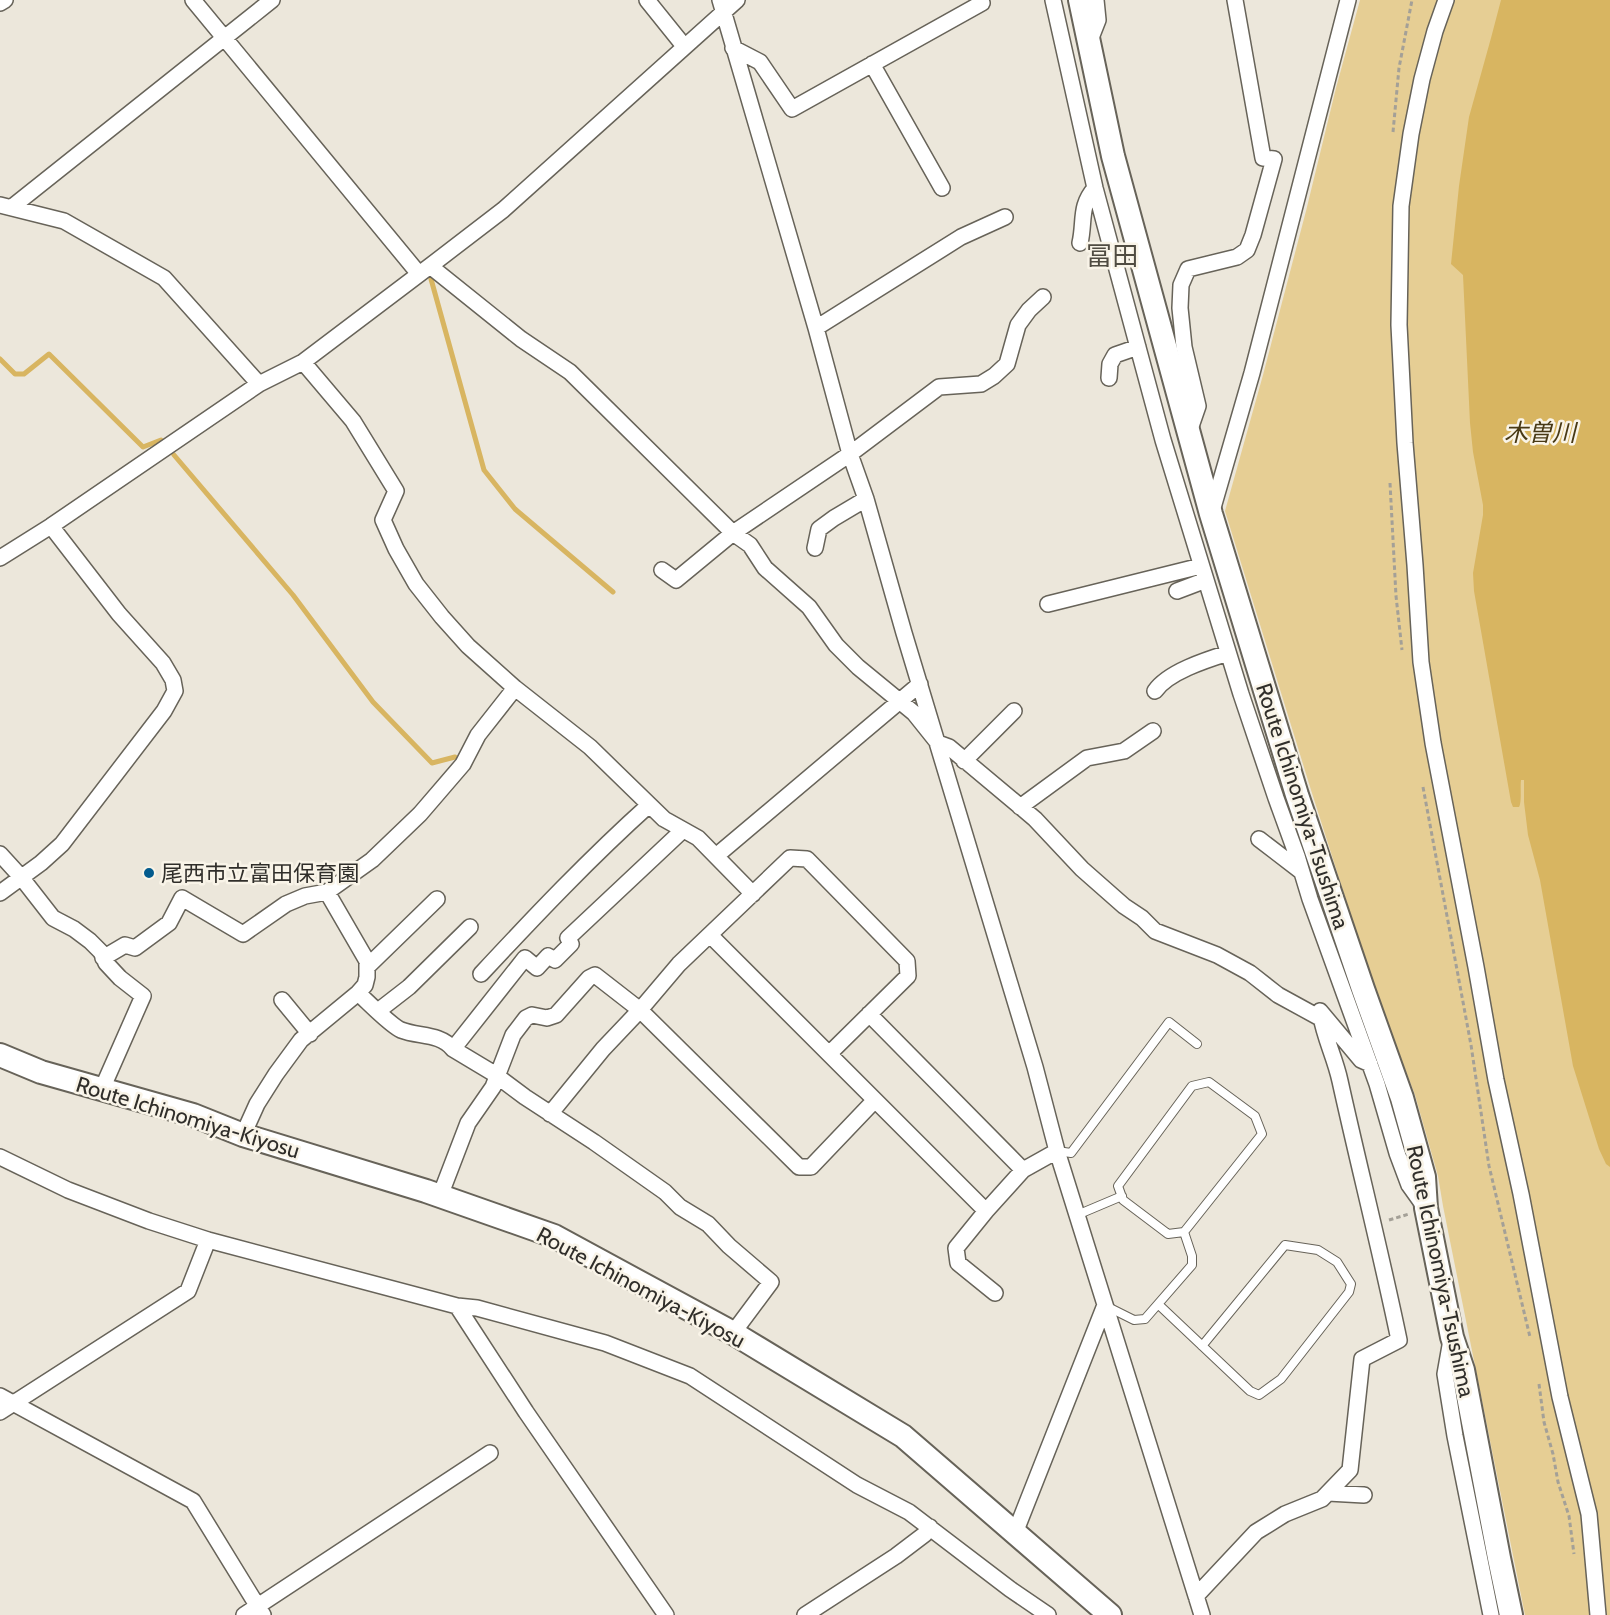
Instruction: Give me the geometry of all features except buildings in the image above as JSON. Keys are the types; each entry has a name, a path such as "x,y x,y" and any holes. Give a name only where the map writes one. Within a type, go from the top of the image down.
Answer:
{"main road":[{"name":"Route Ichinomiya-Tsushima","path":"1080,0 1113,156 1211,514 1297,795 1402,1098 1424,1178 1426,1208 1452,1337 1463,1370 1511,1615"},
{"name":"Route Ichinomiya-Kiyosu","path":"0,1055 41,1071 193,1115 243,1135 440,1196 554,1236 733,1333 903,1436 1015,1533 1100,1612"}],"street":[{"path":"0,3 5,0"},
{"path":"193,0 425,271 570,372 733,533 750,545 765,568 809,606 836,645 858,667 914,713 938,743 949,747 1035,819 1082,869 1155,931 1217,955 1250,973 1278,995 1320,1018"},
{"path":"6,206 272,0"},
{"path":"646,0 684,46"},
{"path":"0,558 51,526 259,384 303,362 425,271 503,210 684,46 721,6 737,0"},
{"path":"1053,0 1095,188 1163,440 1203,573 1310,899 1370,1064 1397,1154 1409,1185 1426,1208"},
{"path":"1089,42 1098,20 1096,0"},
{"path":"1189,432 1198,406 1184,347 1180,308 1181,285 1188,269 1237,257 1247,250 1274,159 1263,158 1235,0"},
{"path":"1211,514 1252,373 1348,0"},
{"path":"1446,0 1422,79 1411,134 1401,206 1399,325 1421,662 1433,743 1496,1080 1521,1194 1560,1397 1589,1515 1598,1615"},
{"path":"733,48 760,62 792,109 982,3"},
{"path":"721,6 816,328 850,453 1035,1067 1057,1151 1202,1615"},
{"path":"872,64 942,188"},
{"path":"1080,243 1087,197 1095,188"},
{"path":"6,206 64,221 164,278 259,384"},
{"path":"816,328 961,237 1005,217"},
{"path":"662,570 676,580 733,533 850,453 939,387 981,384 994,376 1007,364 1018,325 1043,297"},
{"path":"1109,378 1110,364 1114,355 1138,347"},
{"path":"303,362 354,421 396,491 383,520 416,584 442,617 468,646 590,747 664,819 698,838 753,894"},
{"path":"815,548 819,528 866,500"},
{"path":"0,893 62,844 164,711 174,692 173,680 163,663 119,614 51,526"},
{"path":"1177,591 1203,573"},
{"path":"1048,604 1203,573"},
{"path":"1155,691 1160,684 1200,661 1228,653"},
{"path":"716,856 920,684"},
{"path":"104,958 125,945 135,948 169,923 182,898 243,934 286,904 305,896 327,892 372,860 420,813 463,764 478,735 516,688"},
{"path":"964,761 1014,711"},
{"path":"1020,807 1086,758 1124,751 1153,731"},
{"path":"481,974 546,904 649,805"},
{"path":"453,1049 525,958 537,968 548,956 555,960 571,944 568,938 683,830"},
{"path":"1259,839 1302,873"},
{"path":"0,854 53,918 90,941 120,978 143,996 102,1089"},
{"path":"550,1114 603,1049 679,964 790,858 807,859 908,962 908,975 830,1053"},
{"path":"243,1135 257,1104 301,1040 365,985 367,962 327,892"},
{"path":"367,968 436,899"},
{"path":"378,1011 409,987 470,927"},
{"path":"710,935 986,1211"},
{"path":"440,1196 468,1123 493,1087 513,1035 526,1018 532,1015 547,1018 556,1015 589,978 595,975 640,1010 799,1167 811,1167 874,1101"},
{"path":"358,993 400,1030 433,1036 449,1043 453,1049 498,1077 666,1192 680,1207 708,1224 738,1255 771,1282 733,1333"},
{"path":"282,1000 310,1034"},
{"path":"1196,1596 1256,1532 1285,1514 1322,1499 1350,1470 1362,1359 1399,1340 1380,1247 1337,1069 1320,1018 1320,1011 1361,1060 1370,1064"},
{"path":"869,1014 1023,1170"},
{"path":"995,1293 958,1263 956,1248 1023,1170 1057,1151"},
{"path":"0,1157 68,1190 149,1221 208,1240 605,1343 690,1376 857,1485 909,1512 1048,1615"},
{"path":"0,1412 7,1399 188,1291 208,1240"},
{"path":"1015,1533 1105,1305"},
{"path":"457,1306 526,1412 666,1615"},
{"path":"1452,1337 1444,1374 1491,1615"},
{"path":"7,1399 193,1501 261,1611"},
{"path":"244,1615 261,1611 490,1453"},
{"path":"1328,1493 1364,1495"},
{"path":"805,1615 896,1556 925,1534 930,1527"}],"lane":[{"path":"1057,1151 1071,1153 1169,1022 1197,1044"},
{"path":"1209,1082 1256,1116 1262,1134 1184,1232 1168,1234 1123,1200 1118,1186 1192,1086 1209,1082"},
{"path":"1077,1215 1122,1196"},
{"path":"1105,1305 1134,1320 1145,1319 1192,1265 1192,1256 1184,1232"},
{"path":"1159,1305 1202,1346 1250,1391 1259,1395 1281,1379 1349,1292 1351,1284 1337,1262 1318,1250 1284,1245 1202,1346"}],"path":[{"path":"1489,1166 1531,1340"},
{"path":"1373,1224 1426,1208"},
{"path":"1538,1375 1544,1422 1558,1482 1569,1516 1575,1556"}],"shaded area":[{"path":"1360,0 1513,0 1610,1158 1610,1615 1525,1615 1438,1176 1415,1095 1374,988 1225,511 1263,375"}],"water":[{"name":"木曽川","path":"1501,0 1610,0 1610,1167 1606,1164 1599,1149 1573,1066 1540,880 1528,835 1524,780 1521,780 1519,807 1513,807 1474,591 1473,573 1483,505 1470,423 1463,275 1451,264 1469,117"}],"waterway":[{"path":"431,279 484,470 515,509 613,592"},
{"path":"0,359 15,374 24,374 49,354 143,447 161,440"},
{"path":"174,455 293,595 373,702 432,763 455,757"}],"place":[{"name":"尾西市立富田保育園","path":"149,873"}],"district":[{"name":"冨田","path":"1112,256"}]}
